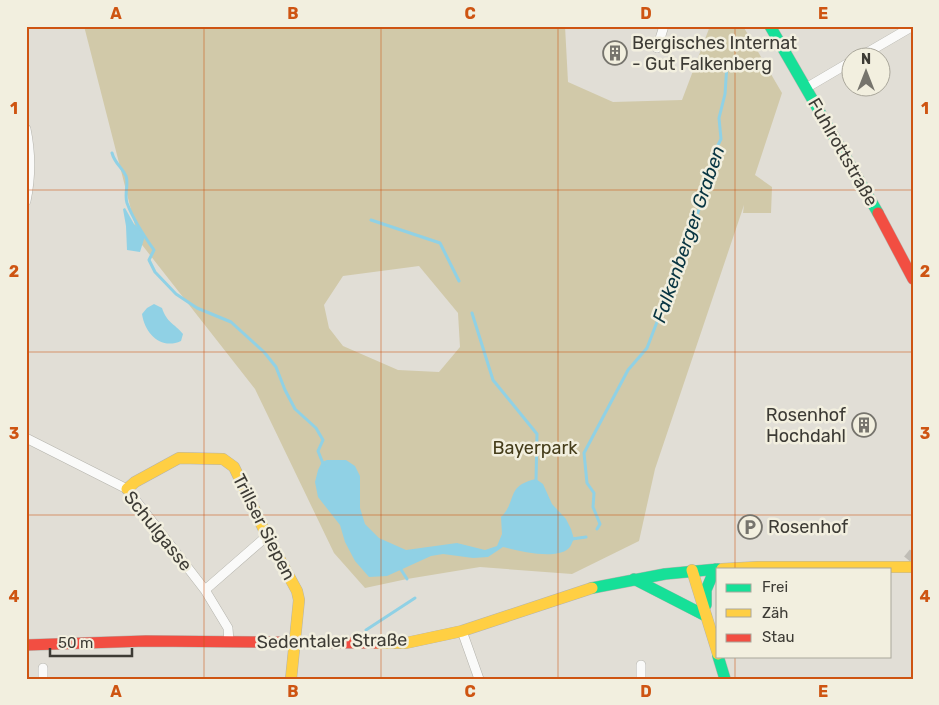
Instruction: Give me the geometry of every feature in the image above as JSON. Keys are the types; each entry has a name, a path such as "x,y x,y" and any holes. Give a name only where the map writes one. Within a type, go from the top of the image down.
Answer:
{"street":[{"path":"657,48 664,26"},
{"name":"Fuhlrottstraße","path":"770,26 890,234 913,279"},
{"path":"875,48 913,26"},
{"path":"806,88 842,67"},
{"path":"26,129 30,184 26,201"},
{"name":"Schulgasse","path":"26,438 127,489 205,590 228,628 230,642"},
{"name":"Trillser Siepen","path":"127,489 135,482 179,458 223,459 234,467 267,536 298,591 299,600 291,679"},
{"path":"205,590 267,536"},
{"name":"Sedentaler Straße","path":"738,568 913,567"},
{"name":"Sedentaler Straße","path":"26,645 146,641 295,644 406,643 462,631 576,592 634,579 692,570 716,569"},
{"path":"692,570 716,648"},
{"path":"706,616 706,590 716,572"},
{"path":"634,579 706,616"},
{"path":"462,631 479,679"},
{"path":"719,658 725,679"},
{"path":"641,665 642,679"},
{"path":"43,668 43,679"}],"green space":[{"name":"Bayerpark","path":"84,26 565,26 568,82 613,102 682,100 710,26 743,26 782,93 755,175 772,187 771,213 743,213 744,205 655,469 639,541 572,574 480,567 365,588 334,553 255,389 139,241","holes":["419,266 458,313 460,347 439,372 398,370 343,346 329,328 324,305 343,276"]}],"water":[{"path":"125,208 134,224 144,233 145,236 140,252 127,250 123,209"},
{"path":"154,304 162,308 168,320 183,334 181,341 174,343 161,342 150,334 142,314"},
{"path":"327,460 346,460 355,466 360,476 360,508 365,524 379,538 406,550 457,543 485,550 497,546 502,534 501,517 506,511 513,494 526,482 536,479 543,484 552,504 566,519 574,539 568,549 554,554 536,554 503,547 488,557 473,558 443,554 431,556 387,576 369,577 355,561 345,542 340,525 318,497 315,482 322,462"}],"waterway":[{"name":"Falkenberger Graben","path":"597,529 600,524 593,507 594,493 587,483 584,453 628,370 647,348 687,244 712,172 712,157 721,139 719,118 725,94 727,64"},
{"path":"112,153 126,176 126,200 129,209 154,250 149,260 155,272 176,294 197,308 231,322 264,352 276,367 295,409 316,428 323,440 318,451 324,466"},
{"path":"371,220 440,243 459,281"},
{"path":"472,313 493,380 537,434 536,481"},
{"name":"Falkenberger Graben","path":"572,539 586,537"},
{"path":"400,568 407,579"},
{"path":"366,630 415,598"}],"tunnel":[{"path":"907,553 913,558"}],"traffic: fast":[{"path":"770,26 878,213"},
{"path":"706,605 706,590 715,569"},
{"path":"592,588 665,574 716,569"},
{"path":"634,579 706,616"},
{"path":"719,658 725,679"}],"traffic: slow":[{"path":"127,489 135,482 179,458 223,459 234,467 267,536 297,591 299,600 291,679"},
{"path":"740,568 913,567"},
{"path":"692,570 716,648"},
{"path":"377,643 406,643 462,631 592,588"}],"traffic: jam":[{"path":"878,213 913,279"},
{"path":"26,645 146,641 377,643"}],"place":[{"name":"Bergisches Internat - Gut Falkenberg","path":"615,53"},
{"name":"Rosenhof Hochdahl","path":"864,425"},
{"name":"Rosenhof","path":"750,527"}]}
